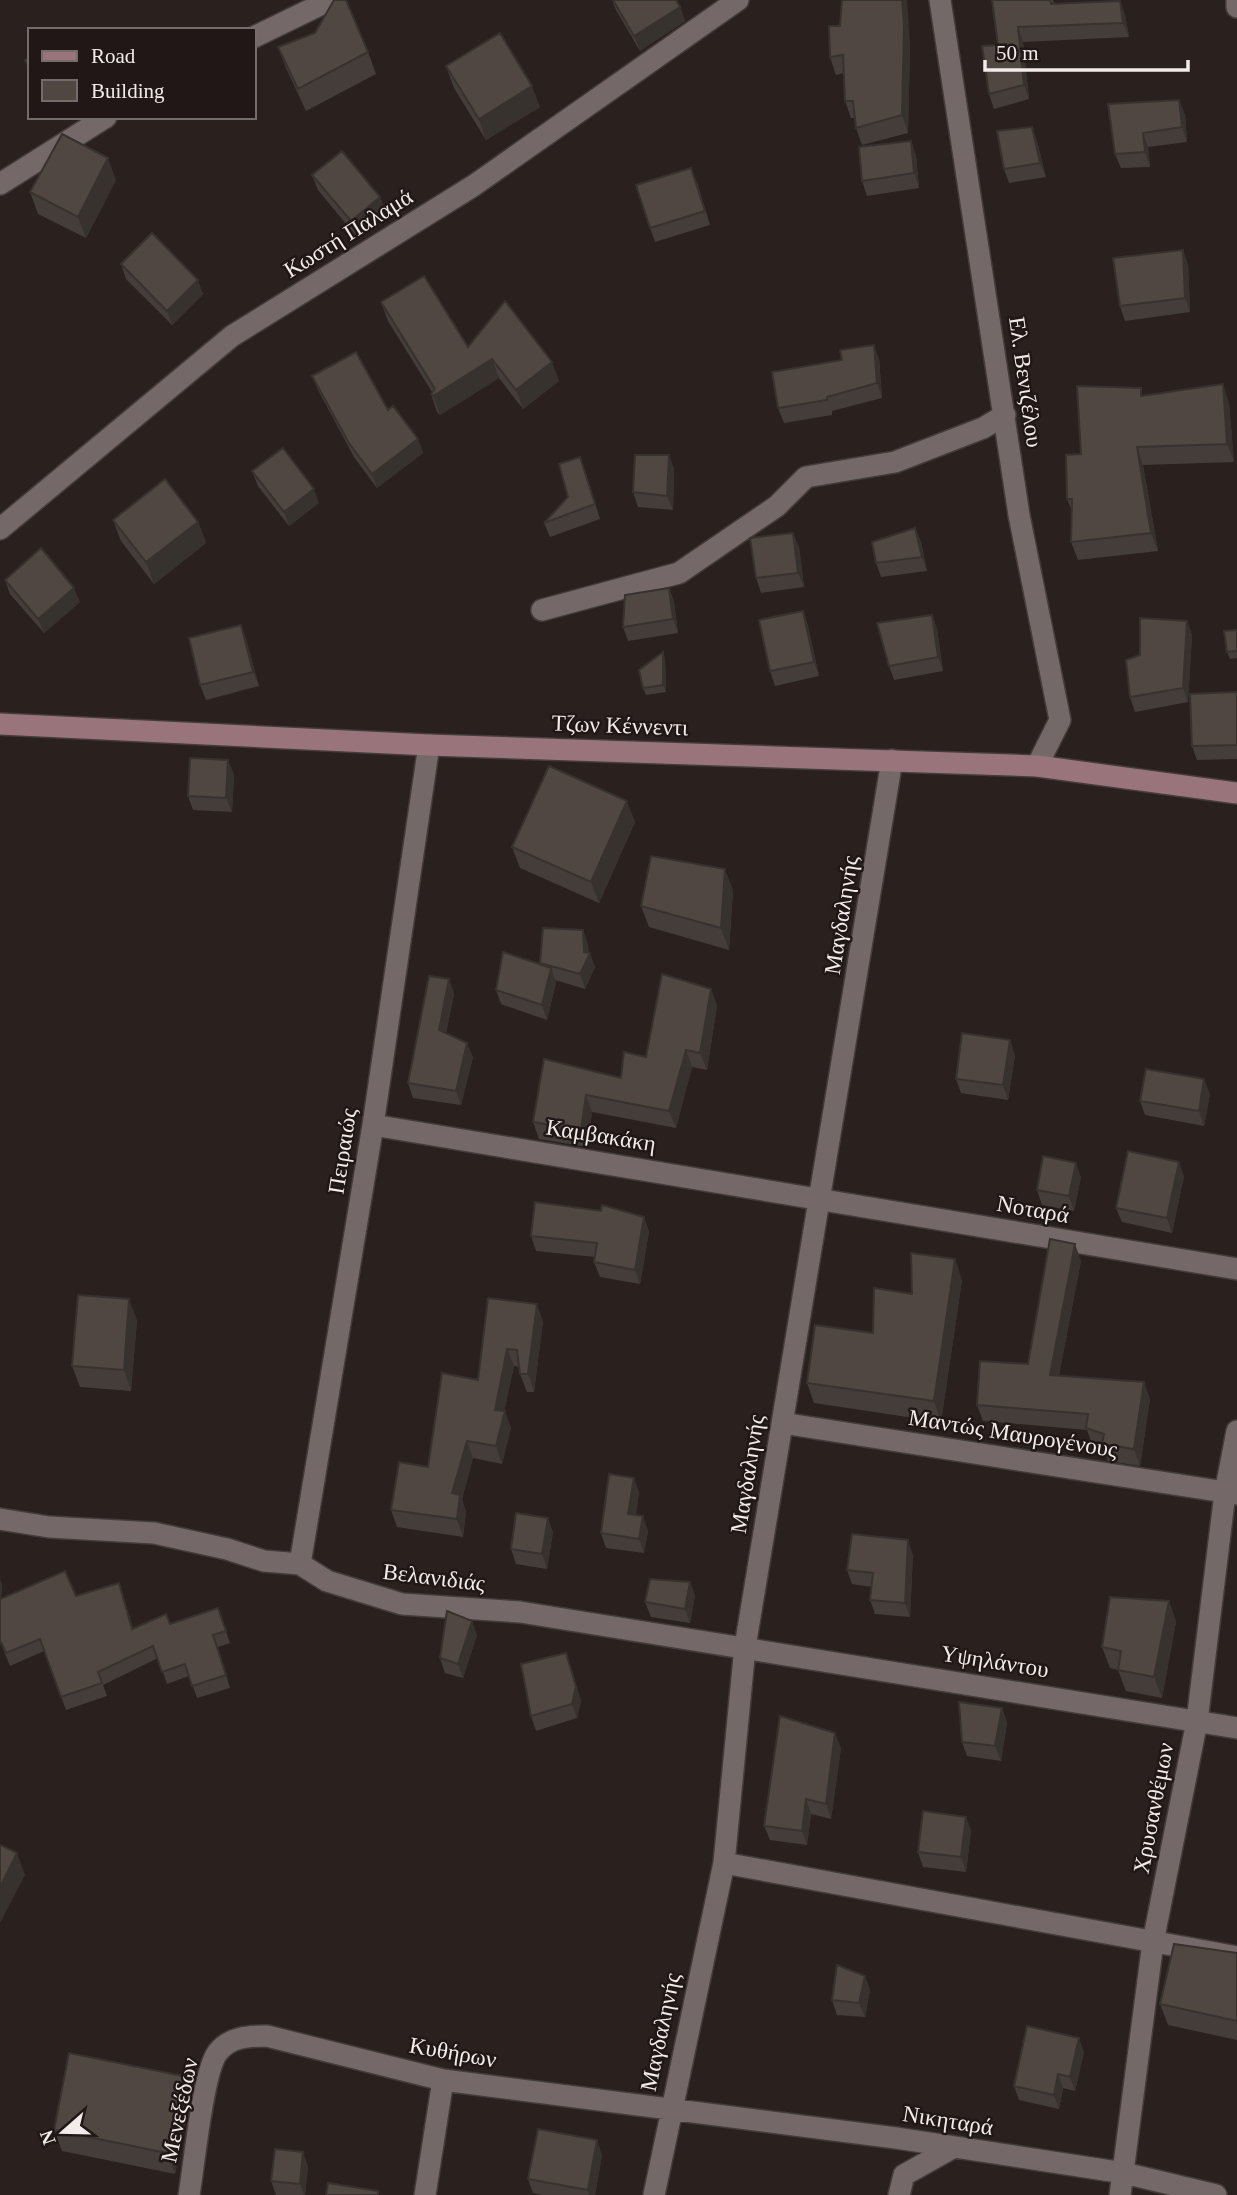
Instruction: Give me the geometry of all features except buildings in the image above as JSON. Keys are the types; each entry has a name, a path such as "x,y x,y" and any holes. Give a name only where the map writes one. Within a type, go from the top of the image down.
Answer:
{"street":[{"path":"256,36 330,0"},
{"name":"Κωστή Παλαμά","path":"0,530 232,336 473,186 738,0"},
{"name":"Ελ. Βενιζέλου","path":"940,0 1019,515 1060,720 1037,766"},
{"path":"1237,0 1237,7"},
{"path":"0,184 103,119"},
{"path":"542,610 679,573 777,506 806,477 895,462 983,428 1005,415"},
{"name":"Τζων Κέννεντι","path":"0,724 429,745 1037,766 1237,793"},
{"name":"Πειραιώς","path":"300,1564 373,1125 429,745"},
{"name":"Μαγδαληνής","path":"654,2195 670,2107 724,1863 745,1647 892,760"},
{"name":"Καμβακάκη","path":"373,1125 821,1199"},
{"name":"Νοταρά","path":"821,1199 1237,1269"},
{"name":"Μαντώς Μαυρογένους","path":"782,1423 1231,1493"},
{"name":"Χρυσανθέμων","path":"1120,2195 1153,1942 1197,1721 1231,1493 1237,1431"},
{"name":"Βελανιδιάς","path":"0,1518 49,1527 154,1534 227,1549 264,1561 300,1564 327,1581 402,1604 520,1612 745,1647"},
{"name":"Υψηλάντου","path":"745,1647 1237,1728"},
{"path":"724,1863 1237,1957"},
{"name":"Κυθήρων","path":"231,2041 246,2036 267,2036 443,2080 670,2107"},
{"name":"Μενεξέδων","path":"189,2195 212,2063 231,2041"},
{"path":"425,2195 443,2080"},
{"name":"Νικηταρά","path":"670,2107 1124,2173 1216,2195"},
{"path":"899,2195 904,2175 954,2147"}]}
